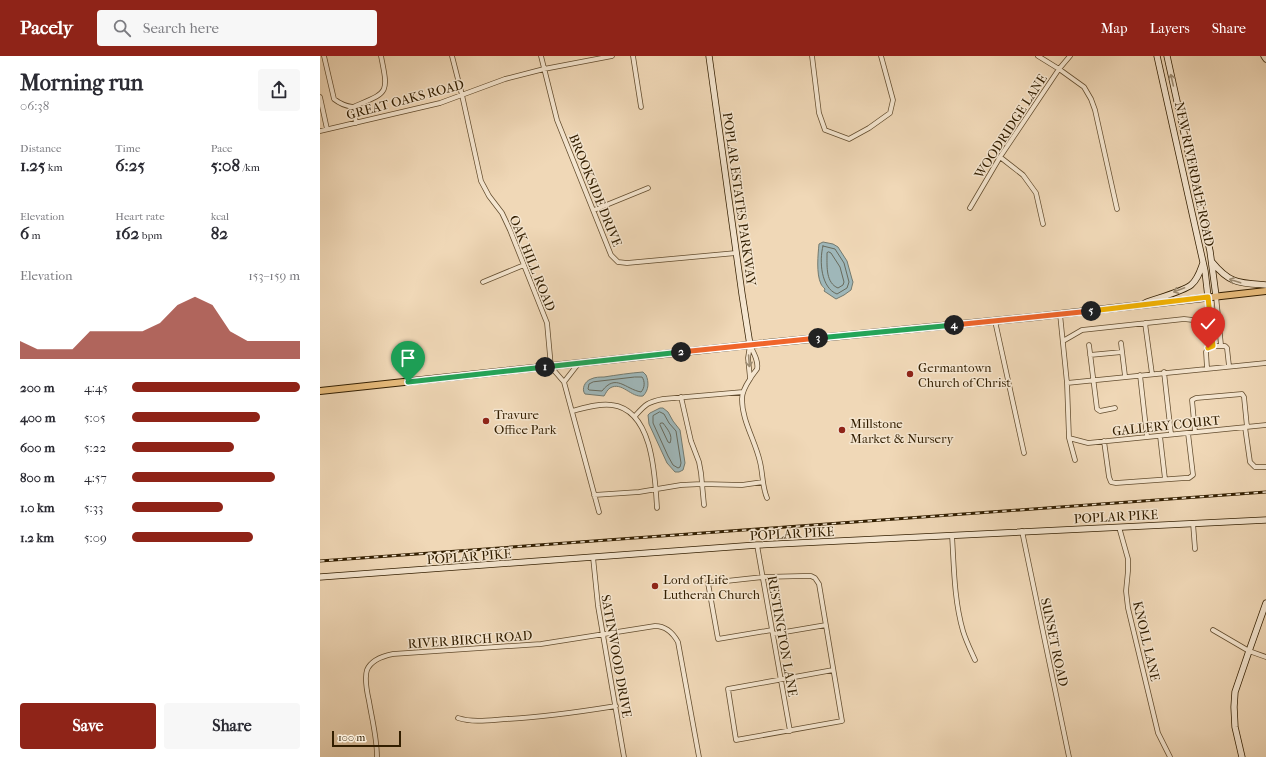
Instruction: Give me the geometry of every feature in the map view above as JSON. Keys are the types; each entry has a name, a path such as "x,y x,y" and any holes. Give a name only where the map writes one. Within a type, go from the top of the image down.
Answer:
{"main road":[{"name":"POPLAR ESTATES PARKWAY","path":"709,56 750,345"},
{"name":"NEW RIVERDALE ROAD","path":"1157,56 1203,262 1208,297"},
{"name":"NEW RIVERDALE ROAD","path":"1166,56 1211,261 1216,296"},
{"path":"1211,261 1221,273 1230,279 1242,283 1266,285"},
{"path":"1140,305 1188,287 1200,272 1203,262"},
{"path":"320,391 750,345 995,321 1266,291"},
{"name":"POPLAR PIKE","path":"320,577 757,545 1266,520"},
{"path":"1242,757 1236,727 1234,707 1235,692 1266,603"}],"street":[{"path":"324,56 334,98 346,106 352,107 378,97 384,91 386,84 380,56"},
{"name":"OAK HILL ROAD","path":"452,56 481,181 502,213 510,230 547,323 551,367"},
{"name":"BROOKSIDE DRIVE","path":"541,56 557,120 611,255 618,262 627,263 736,253"},
{"name":"GREAT OAKS ROAD","path":"320,131 440,103 505,79 544,69 612,56"},
{"path":"634,56 641,107"},
{"path":"812,56 819,113 825,130 850,139 890,113 893,100 881,56"},
{"path":"1038,56 1060,68 1084,87 1091,98 1117,209"},
{"name":"WOODRIDGE LANE","path":"970,208 1000,157 1060,68 1070,56"},
{"path":"320,97 327,129"},
{"path":"352,107 356,123"},
{"path":"1000,157 1024,174 1036,193 1043,224"},
{"path":"594,210 648,188"},
{"path":"483,282 524,265"},
{"path":"1216,296 1221,345"},
{"path":"1208,297 1213,346"},
{"path":"1060,314 1067,383 1069,438 1075,460"},
{"path":"1063,341 1082,330 1184,319 1202,321 1218,320"},
{"path":"995,321 1024,453"},
{"path":"1145,323 1152,374"},
{"path":"1121,343 1125,376"},
{"path":"750,345 748,358 750,379"},
{"path":"750,345 756,357 757,368 743,392 742,397 745,416 759,460 764,491 767,498"},
{"path":"1089,345 1092,380 1097,409 1100,411 1115,408"},
{"path":"1207,368 1206,352 1208,348 1221,345 1227,348 1229,366"},
{"path":"1090,355 1122,352"},
{"path":"1067,383 1164,372 1266,363"},
{"path":"564,382 578,364"},
{"path":"551,367 564,382 599,512"},
{"path":"1164,372 1171,434"},
{"path":"1140,375 1147,437"},
{"path":"635,416 650,402 681,397 743,392"},
{"path":"1195,432 1192,400 1196,398 1242,394 1244,397 1250,462 1255,468 1266,467"},
{"path":"681,397 691,441 699,462 704,505"},
{"path":"572,411 602,405 613,405 622,408 635,416 642,426 651,454 657,508"},
{"name":"GALLERY COURT","path":"1069,438 1088,443 1266,425"},
{"path":"1104,441 1111,482 1188,478 1193,474 1188,433"},
{"path":"1160,436 1164,479"},
{"path":"594,495 639,492 681,485 742,485 763,482"},
{"path":"1193,523 1195,549"},
{"name":"KNOLL LANE","path":"1119,527 1128,559 1126,591 1128,608 1158,733 1170,757"},
{"name":"SUNSET ROAD","path":"1022,531 1069,757"},
{"path":"952,535 958,612 963,632 975,660"},
{"name":"RESTINGTON LANE","path":"757,545 790,731"},
{"name":"SATINWOOD DRIVE","path":"593,558 596,596 624,757"},
{"path":"826,625 718,639 708,583 763,577 811,576 817,580 826,625 834,670 842,721 736,740 728,689 834,670"},
{"name":"RIVER BIRCH ROAD","path":"377,757 366,682 369,667 382,656 541,644 658,626 667,629 674,636 679,646 698,757"},
{"path":"1213,630 1249,651 1266,657"},
{"path":"458,718 478,721 541,717 573,714 616,706"}],"water":[{"path":"823,242 833,244 838,247 847,261 853,282 851,290 836,299 824,291 825,289 819,280 819,244"},
{"path":"643,372 646,375 648,383 647,389 643,396 634,395 623,388 614,386 607,391 604,396 585,394 583,390 585,383 593,378"},
{"path":"660,408 663,408 668,412 680,430 685,463 683,470 679,472 675,472 667,463 649,424 648,415"}],"railway":[{"path":"320,561 1266,492"}],"place":[{"name":"Germantown Church of Christ","path":"910,374"},
{"name":"Travure Office Park","path":"486,421"},
{"name":"Millstone Market & Nursery","path":"842,430"},
{"name":"Lord of Life Lutheran Church","path":"655,586"}],"route":[{"path":"408,382 774,342 1034,317 1208,297 1213,346 1208,348"}]}
